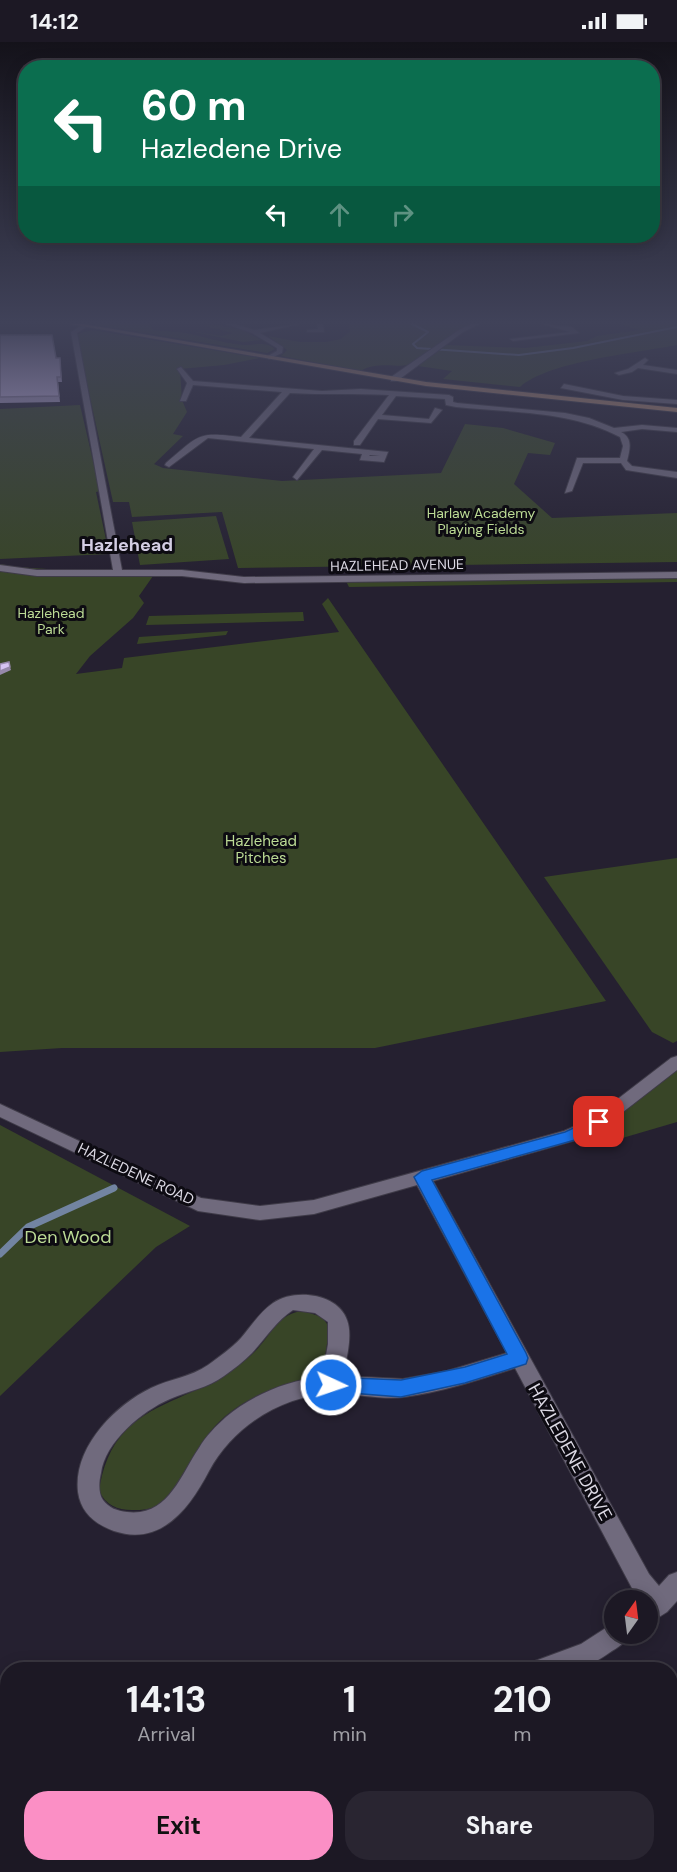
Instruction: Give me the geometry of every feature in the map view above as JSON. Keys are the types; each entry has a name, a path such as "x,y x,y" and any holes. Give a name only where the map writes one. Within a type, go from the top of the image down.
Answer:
{"street":[{"path":"86,409 104,485 118,573"},
{"path":"244,439 271,409"},
{"path":"354,447 382,409"},
{"path":"499,409 572,417 615,430 623,436 627,446 623,461"},
{"path":"377,417 431,420 438,410"},
{"path":"615,430 642,427 677,430"},
{"path":"170,465 204,436 244,439 253,443 319,448 354,447 367,453"},
{"path":"297,477 319,448"},
{"path":"568,491 580,460 623,461 629,468 637,471 677,475"},
{"name":"HAZLEHEAD AVENUE","path":"0,568 37,573 182,573 267,580 677,575"},
{"name":"HAZLEDENE ROAD","path":"0,1110 198,1204 260,1213 314,1207 570,1136 599,1122 677,1062"},
{"name":"HAZLEDENE DRIVE","path":"422,1177 645,1590"},
{"path":"331,1385 339,1334 338,1320 324,1307 308,1302 294,1302 283,1306 243,1348 212,1374 155,1396 118,1424 102,1443 91,1464 87,1487 92,1505 104,1516 120,1522 153,1521 175,1508 188,1492 206,1451 232,1424 263,1404 301,1391 331,1385 401,1389 465,1375 519,1358"},
{"name":"HAZLEDENE DRIVE","path":"658,1604 677,1583"},
{"path":"565,1662 589,1653 604,1642"}],"green space":[{"path":"0,409 81,409 100,491 96,492 109,554 0,559"},
{"name":"Harlaw Academy Playing Fields","path":"93,409 186,409 187,412 173,434 183,436 154,464 163,468 282,481 441,473 465,424 503,428 555,443 550,455 528,453 514,484 552,518 677,513 677,562 238,568 222,512 132,517 129,502 113,502"},
{"path":"216,516 229,559 140,565 132,522"},
{"name":"Hazlehead Pitches","path":"0,564 153,576 139,596 144,603 133,618 90,656 76,674 122,668 124,658 339,632 322,604 328,598 606,1001 375,1048 62,1048 0,1052"},
{"path":"677,576 677,582 349,587 346,581"},
{"path":"303,612 304,621 146,625 149,616"},
{"path":"228,631 226,635 137,644 139,637"},
{"path":"677,858 677,1041 673,1043 652,1032 544,877"},
{"path":"677,1062 677,1122 619,1139 570,1136"},
{"name":"Den Wood","path":"0,1125 190,1226 156,1247 0,1396"},
{"path":"303,1311 322,1317 330,1328 323,1368 318,1378 291,1383 263,1393 226,1415 206,1438 176,1492 165,1502 151,1508 132,1510 117,1508 105,1500 99,1491 102,1474 111,1450 127,1429 151,1411 231,1371 256,1350 283,1319 295,1312"}],"building":[{"path":"9,662 10,667 0,671 0,664"}],"waterway":[{"path":"0,1254 28,1227 114,1188"}],"district":[{"name":"Hazlehead","path":"127,545"}],"route":[{"path":"331,1385 401,1389 465,1375 519,1358 422,1177 570,1136 599,1122"}],"park label":[{"name":"Hazlehead Park","path":"51,622"}]}
